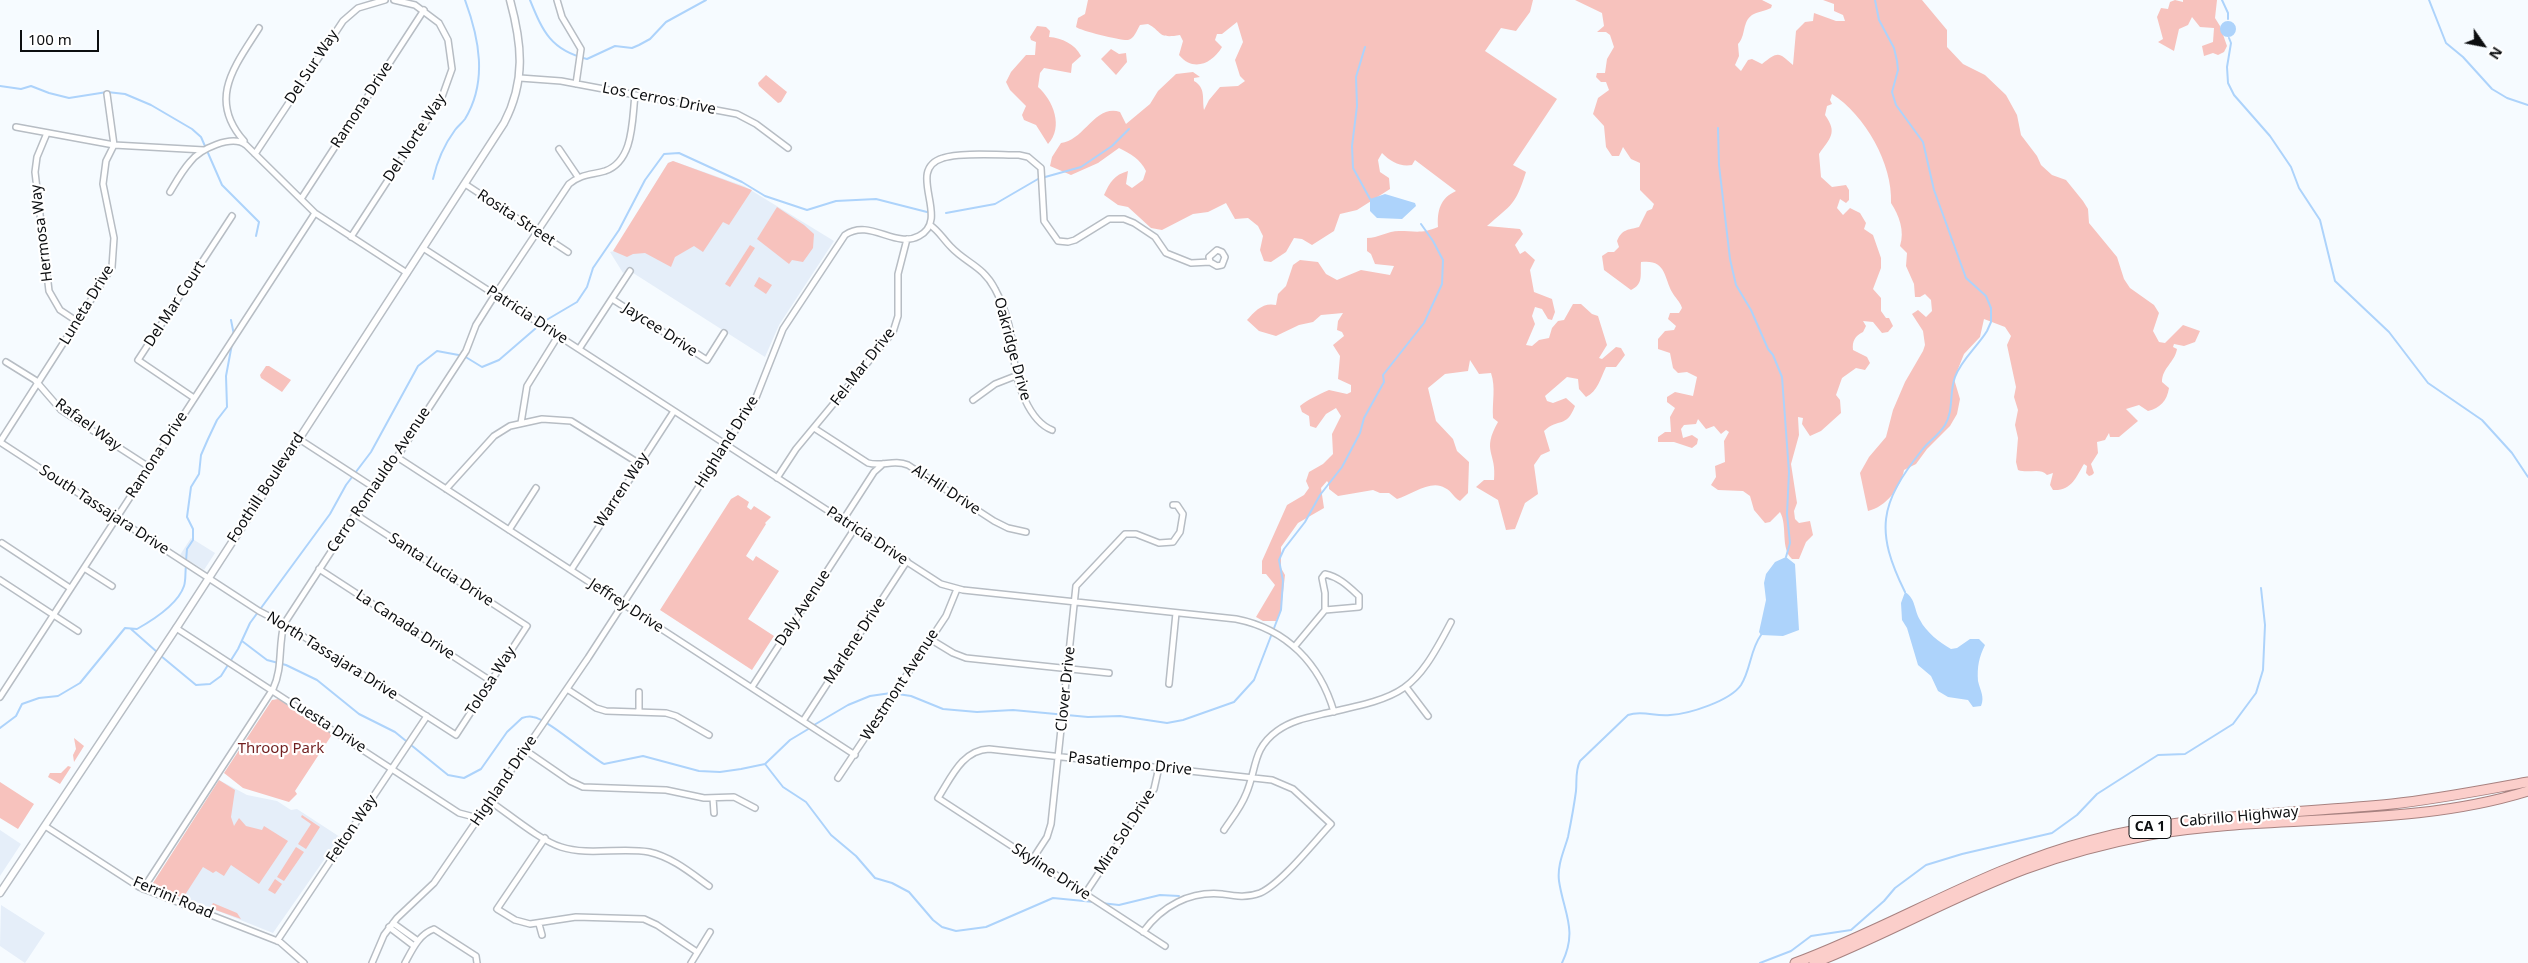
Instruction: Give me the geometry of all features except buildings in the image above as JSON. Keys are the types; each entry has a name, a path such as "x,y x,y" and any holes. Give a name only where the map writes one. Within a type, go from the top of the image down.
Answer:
{"highway":[{"name":"Cabrillo Highway","path":"1794,963 1846,944 1964,887 2043,854 2091,840 2137,829 2204,819 2420,801 2528,782"},
{"name":"Cabrillo Highway","path":"1814,963 1853,948 2023,869 2105,845 2193,828 2421,812 2528,791"}],"street":[{"name":"Del Sur Way","path":"255,154 343,20 358,8 385,0"},
{"path":"394,0 406,2 424,10"},
{"name":"Foothill Boulevard","path":"0,893 176,628 509,114 520,78 522,60 519,33 510,0"},
{"path":"557,0 562,17 581,49 576,84"},
{"name":"Ramona Drive","path":"301,200 424,10"},
{"name":"Del Norte Way","path":"351,237 442,97 450,79 452,59 448,40 438,23 424,10"},
{"path":"246,145 231,123 226,108 226,92 233,69 260,28"},
{"name":"Los Cerros Drive","path":"520,78 576,84 742,116 788,148"},
{"name":"Luneta Drive","path":"0,442 108,276 114,258 114,238 103,184 106,161 114,145 107,94"},
{"path":"560,149 578,177 608,169 623,156 628,142 635,95"},
{"path":"16,127 114,145 207,150"},
{"name":"Hermosa Way","path":"47,133 38,152 35,172 47,284 56,304 78,322"},
{"path":"170,192 190,162 207,150 231,140 239,140 315,213 407,273"},
{"path":"906,239 920,236 930,225 933,216 926,177 934,162 950,156 1019,155 1028,157 1041,168 1044,221 1058,241 1068,242 1075,240 1109,219 1124,219 1155,236 1166,252 1191,264 1210,262"},
{"name":"Cerro Romauldo Avenue","path":"143,889 273,689 282,664 280,643 284,624 373,487 397,457 466,351 476,325 495,294 565,189 578,177"},
{"name":"Rosita Street","path":"465,184 568,252"},
{"name":"Ramona Drive","path":"0,697 315,213"},
{"name":"Del Mar Court","path":"194,398 138,360 232,216"},
{"name":"Oakridge Drive","path":"930,225 939,231 952,248 977,266 990,280 998,294 1012,339 1018,375 1033,416 1052,430"},
{"name":"Highland Drive","path":"373,962 391,925 434,883 567,689 759,391 783,329 846,235 862,228 906,239"},
{"name":"Fel-Mar Drive","path":"778,478 796,449 896,327 898,316 898,274 906,239"},
{"name":"Patricia Drive","path":"423,248 941,584 957,589 1243,621 1264,627 1295,646 1316,669 1327,690 1334,712"},
{"path":"579,349 630,271"},
{"name":"Jaycee Drive","path":"612,298 707,360 724,333"},
{"path":"521,423 527,386 558,336"},
{"name":"Rafael Way","path":"6,362 38,383 61,410 149,468"},
{"path":"973,400 995,384 1018,375"},
{"name":"Warren Way","path":"571,570 674,411"},
{"path":"446,489 494,436 510,426 542,419 571,421 640,464"},
{"name":"Al-Hil Drive","path":"814,428 868,463 893,461 908,465 994,521 1008,528 1026,532"},
{"path":"299,439 373,487"},
{"name":"South Tassajara Drive","path":"0,442 208,577"},
{"name":"Jeffrey Drive","path":"397,457 855,755"},
{"path":"843,520 874,472 886,463"},
{"path":"509,530 536,488"},
{"name":"Clover Drive","path":"1032,860 1050,829 1076,586 1125,534 1136,534 1159,543 1173,542 1183,514 1177,506 1173,505"},
{"name":"Santa Lucia Drive","path":"355,514 527,626"},
{"name":"Daly Avenue","path":"752,687 855,528"},
{"path":"2,543 70,588"},
{"name":"Marlene Drive","path":"803,721 907,562"},
{"path":"84,568 112,586"},
{"name":"La Canada Drive","path":"319,569 492,681"},
{"path":"1295,646 1325,610 1325,593 1322,578 1325,574 1345,583 1359,596 1359,607 1325,610"},
{"name":"North Tassajara Drive","path":"208,577 456,735"},
{"path":"0,580 78,631"},
{"name":"Westmont Avenue","path":"838,778 855,755 951,606 957,589"},
{"path":"1169,684 1176,613"},
{"path":"1224,830 1244,798 1260,750 1276,731 1298,720 1385,699 1406,687 1427,665 1451,622"},
{"name":"Tolosa Way","path":"456,735 527,626"},
{"name":"Cuesta Drive","path":"176,628 273,689 459,812 478,818"},
{"path":"930,639 953,653 966,658 1109,673"},
{"path":"1406,687 1428,716"},
{"path":"567,689 599,710 672,715 709,736"},
{"path":"639,692 639,712"},
{"name":"Felton Way","path":"277,941 427,716"},
{"name":"Pasatiempo Drive","path":"938,798 965,758 976,751 989,749 1272,780 1286,785 1331,824 1277,881 1265,890 1246,896 1211,894 1191,897 1164,910 1143,932"},
{"path":"525,750 570,780 583,786 666,790 697,797 734,797 755,808"},
{"name":"Mira Sol Drive","path":"1085,894 1154,789 1159,767"},
{"path":"713,798 714,813"},
{"name":"Skyline Drive","path":"938,798 1165,946"},
{"path":"2420,801 2421,812"},
{"path":"491,802 545,838 568,849 642,851 658,854 673,861 709,886"},
{"name":"Ferrini Road","path":"45,826 143,889 277,941 304,963"},
{"path":"545,838 497,909 515,920 539,924 576,917 639,918 652,922 697,952"},
{"path":"539,924 542,935"},
{"path":"391,925 416,944"},
{"path":"405,963 416,944 428,931 434,929 476,956 477,963"},
{"path":"691,963 710,932"}],"shaded area":[{"path":"673,161 744,186 834,241 779,325 765,357 630,271 623,273 610,252 614,251 668,163"},
{"path":"191,538 215,553 204,570 180,555"},
{"path":"219,780 247,795 277,801 291,810 297,809 340,837 273,933 153,885"},
{"path":"0,830 21,844 0,876"},
{"path":"1,905 45,933 25,963 0,946"}],"green space":[{"path":"1088,0 1533,0 1530,12 1516,31 1501,28 1485,51 1557,99 1513,165 1526,172 1519,192 1512,203 1487,226 1520,229 1523,234 1515,245 1520,254 1525,251 1535,260 1530,270 1534,292 1552,299 1555,312 1552,320 1548,319 1542,309 1535,307 1532,316 1535,324 1526,345 1532,346 1539,340 1549,338 1552,328 1558,321 1564,320 1573,304 1581,304 1592,314 1598,316 1607,345 1599,358 1602,359 1616,347 1621,348 1625,355 1616,367 1606,367 1596,388 1586,397 1579,389 1578,379 1567,377 1545,396 1547,401 1553,403 1566,398 1575,406 1568,418 1544,431 1550,451 1541,455 1534,465 1538,494 1525,503 1515,529 1506,530 1498,500 1476,487 1484,480 1494,480 1494,463 1490,446 1493,432 1498,422 1493,418 1494,389 1491,373 1479,374 1470,360 1468,371 1445,374 1428,388 1436,421 1453,439 1457,451 1469,462 1468,493 1460,501 1447,489 1434,485 1427,486 1397,499 1389,493 1380,493 1373,490 1338,496 1329,489 1327,481 1321,488 1324,508 1298,523 1281,547 1281,568 1285,575 1281,610 1276,621 1263,621 1256,617 1275,585 1266,574 1262,574 1262,561 1287,505 1304,495 1309,488 1306,481 1309,472 1323,464 1333,454 1332,434 1341,416 1336,408 1326,414 1316,428 1310,426 1309,416 1302,412 1300,406 1329,390 1347,394 1351,392 1351,385 1338,379 1340,356 1333,345 1344,336 1342,332 1337,330 1338,321 1343,313 1321,315 1313,322 1299,325 1276,336 1259,331 1247,320 1263,306 1276,305 1278,294 1286,286 1293,265 1300,260 1318,262 1326,274 1337,280 1361,270 1390,275 1394,266 1375,264 1371,254 1367,251 1367,238 1395,231 1423,231 1438,227 1439,210 1443,201 1456,191 1415,160 1412,165 1400,164 1392,161 1382,153 1378,160 1380,172 1389,178 1390,189 1357,210 1340,214 1334,231 1312,245 1302,239 1294,238 1286,252 1271,262 1264,261 1260,250 1263,236 1258,226 1248,218 1235,219 1226,203 1208,212 1193,214 1162,230 1151,228 1128,207 1118,205 1104,195 1113,180 1128,171 1126,184 1132,188 1143,180 1146,171 1135,157 1119,148 1098,163 1071,175 1050,166 1052,157 1061,143 1069,141 1076,136 1103,113 1111,111 1120,112 1126,124 1150,104 1158,91 1176,74 1193,72 1200,77 1194,78 1194,81 1202,90 1204,110 1209,100 1220,87 1238,86 1245,81 1240,76 1235,60 1243,42 1237,22 1222,34 1217,34 1215,40 1222,47 1213,58 1202,64 1190,63 1179,55 1183,41 1180,35 1167,36 1161,34 1148,24 1140,25 1134,36 1128,40 1076,27 1078,18 1085,14"},
{"path":"1575,0 1762,0 1772,5 1771,8 1752,15 1747,21 1738,44 1739,56 1735,65 1741,71 1748,60 1752,59 1762,64 1776,55 1782,56 1793,65 1796,31 1805,22 1813,21 1814,13 1836,21 1845,21 1843,15 1834,11 1834,4 1823,0 1922,0 1947,30 1947,47 1963,64 1985,75 2006,95 2017,115 2021,135 2037,156 2041,165 2052,175 2066,180 2083,201 2088,209 2089,223 2117,257 2124,279 2130,288 2154,305 2159,313 2153,331 2159,342 2165,343 2183,325 2200,331 2195,342 2184,346 2174,344 2173,347 2177,349 2176,354 2164,373 2162,382 2169,388 2165,400 2156,408 2148,411 2139,405 2126,409 2138,421 2119,437 2110,437 2109,433 2105,440 2097,442 2098,453 2091,464 2094,473 2089,476 2086,473 2087,466 2084,464 2069,486 2053,490 2050,485 2053,473 2047,475 2041,471 2018,470 2016,462 2018,438 2015,425 2018,410 2014,397 2016,387 2007,345 2011,336 2005,327 1984,319 1980,337 1964,354 1954,379 1960,399 1957,414 1950,426 1927,449 1916,464 1904,470 1900,483 1887,501 1868,511 1860,473 1869,457 1886,437 1893,410 1905,382 1925,345 1923,331 1912,314 1918,310 1926,317 1932,311 1931,300 1925,294 1915,297 1914,284 1906,266 1907,253 1900,246 1902,235 1900,223 1891,203 1887,172 1882,157 1866,127 1844,103 1832,94 1830,100 1832,104 1827,106 1825,115 1832,131 1819,154 1821,177 1832,187 1846,185 1849,190 1849,200 1846,203 1840,199 1837,208 1843,215 1850,208 1860,213 1866,223 1864,229 1873,235 1881,258 1881,268 1873,289 1881,298 1881,311 1886,318 1889,318 1893,326 1888,332 1882,333 1873,322 1863,321 1866,326 1863,332 1855,339 1853,350 1867,357 1870,363 1865,370 1856,368 1842,378 1836,395 1840,400 1841,413 1821,431 1810,436 1802,424 1803,418 1798,417 1799,435 1791,464 1797,503 1794,511 1795,519 1799,523 1810,521 1813,535 1806,542 1799,559 1792,559 1786,549 1784,524 1780,512 1770,522 1765,523 1754,510 1750,496 1743,491 1718,490 1711,485 1716,477 1715,466 1725,462 1724,441 1729,432 1726,430 1721,434 1714,426 1706,429 1698,419 1696,424 1684,425 1681,429 1683,438 1692,435 1698,439 1697,444 1692,448 1674,442 1658,442 1658,437 1665,432 1671,432 1670,417 1675,408 1667,402 1667,397 1675,392 1693,396 1697,377 1687,372 1678,373 1673,368 1670,353 1658,349 1658,339 1665,331 1674,330 1676,326 1668,319 1670,313 1679,313 1682,308 1660,266 1655,263 1641,262 1640,282 1631,290 1604,270 1602,256 1608,252 1614,252 1619,247 1617,241 1621,234 1639,227 1647,211 1652,209 1654,204 1640,190 1640,163 1631,159 1623,147 1619,156 1612,156 1606,147 1604,126 1593,114 1598,98 1609,90 1606,82 1601,82 1596,77 1597,73 1605,73 1607,59 1614,47 1610,35 1606,32 1597,32 1604,26 1602,13"},
{"path":"2175,0 2183,2 2183,0 2217,0 2215,18 2227,46 2224,52 2218,55 2213,53 2204,56 2202,46 2213,42 2214,28 2200,27 2192,17 2188,25 2179,29 2174,51 2158,42 2163,39 2157,17 2161,8 2168,9 2170,2"},
{"path":"1037,26 1046,27 1050,31 1049,37 1068,42 1081,56 1072,64 1071,73 1044,68 1040,73 1038,87 1052,106 1056,122 1053,137 1048,144 1036,125 1024,120 1022,115 1026,106 1010,90 1006,82 1011,72 1026,55 1035,55 1036,42 1031,40 1030,37"},
{"path":"1111,49 1119,54 1126,53 1127,62 1116,75 1101,59"},
{"path":"766,75 787,92 781,102 778,103 759,86 758,83"},
{"path":"673,161 752,190 729,225 723,222 703,252 694,246 675,257 671,267 645,253 633,254 627,257 613,251 668,163"},
{"path":"777,207 814,234 813,248 803,262 792,260 789,264 757,239"},
{"path":"750,245 755,248 730,287 725,284"},
{"path":"759,277 772,285 766,294 754,286"},
{"path":"266,366 291,380 282,392 261,378 260,375"},
{"path":"738,495 749,502 747,507 751,510 754,506 771,517 765,523 746,556 753,561 756,556 779,571 748,619 774,636 752,670 660,610 731,499"},
{"name":"Throop Park","path":"278,699 333,733 295,791 297,794 289,802 243,788 224,773 272,700"},
{"path":"74,738 84,746 74,762 73,755 76,749"},
{"path":"68,766 71,767 60,784 48,777 50,773 61,773"},
{"path":"219,780 235,790 231,817 234,826 239,818 246,826 262,830 264,826 288,841 259,884 231,865 224,876 216,871 213,873 203,867 183,898 154,886 153,883"},
{"path":"0,782 34,804 18,829 0,818"},
{"path":"302,815 320,827 306,849 298,844 311,824 301,817"},
{"path":"296,847 304,852 284,881 277,877"},
{"path":"275,879 282,884 275,894 268,890"},
{"path":"213,903 237,913 241,919 210,908"}],"water":[{"path":"2225,21 2231,21 2236,26 2234,35 2225,37 2220,32 2220,26"},
{"path":"1385,194 1415,203 1416,206 1402,219 1377,218 1370,211 1370,199"},
{"path":"1786,557 1795,564 1799,630 1783,636 1761,635 1759,632 1766,600 1764,583 1766,574 1775,562"},
{"path":"1905,592 1911,598 1918,616 1926,629 1946,646 1951,649 1957,648 1970,639 1979,639 1985,645 1978,671 1978,681 1982,697 1981,706 1973,707 1968,700 1948,697 1938,691 1931,676 1918,665 1907,628 1902,620 1901,603"}],"waterway":[{"path":"433,179 444,147 465,119 477,90 479,59 474,29 465,0"},
{"path":"530,0 539,21 550,38 565,50 587,59 615,46 632,48 639,45 650,39 666,22 706,0"},
{"path":"1875,0 1879,20 1894,48 1897,61 1898,70 1892,92 1896,105 1923,142 1934,190 1966,278 1986,296 1991,308 1991,322 1987,331 1961,365 1955,377 1950,413 1945,425 1922,450 1908,469 1897,486 1890,503 1886,518 1886,535 1895,571 1905,592"},
{"path":"2222,0 2228,13 2228,19"},
{"path":"2429,0 2446,43 2463,57 2492,89 2507,98 2528,105"},
{"path":"2229,38 2231,43 2227,67 2228,83 2234,95 2270,136 2291,167 2299,188 2320,220 2335,281 2389,332 2428,383 2482,420 2512,453 2528,477"},
{"path":"1365,47 1356,77 1357,106 1352,146 1353,168 1370,199"},
{"path":"0,86 21,89 31,86 69,98 107,92 125,94 151,105 192,129 201,137 222,185 259,222 256,236"},
{"path":"1718,128 1719,165 1730,259 1736,285 1751,310 1782,377 1789,472 1787,514 1790,543 1786,557"},
{"path":"946,213 995,204 1038,179 1081,167 1112,146 1129,129"},
{"path":"161,656 196,685 210,684 221,676 238,649 250,623 330,514 346,485 371,452 418,366 437,351 464,356 482,367 499,360 543,322 577,302 587,287 593,268 619,230 645,180 664,154 679,153 742,182 765,196 807,210 836,201 876,199 927,212"},
{"path":"814,725 848,705 870,696 891,693 911,696 943,709 977,712 1013,710 1088,717 1120,716 1167,723 1183,720 1234,702 1254,680 1281,610 1283,581 1279,560 1284,549 1305,522 1320,495 1342,467 1360,433 1364,418 1384,382 1383,375 1424,323 1442,284 1443,260 1421,224"},
{"path":"231,320 234,335"},
{"path":"186,561 187,549 193,540 193,529 187,517 191,487 199,474 201,455 208,439 217,420 227,407 226,376 232,344"},
{"path":"0,728 16,716 22,704 39,698 58,696 80,683 125,628 137,629 171,605 181,593 185,584 186,566"},
{"path":"1760,963 1791,951 1811,936 1851,930 1884,901 1895,888 1926,865 1962,854 2052,833 2077,815 2097,794 2158,755 2185,754 2233,724 2256,693 2263,670 2265,625 2261,588"},
{"path":"131,629 157,652"},
{"path":"1562,963 1567,951 1569,931 1559,881 1559,869 1568,837 1580,761 1628,715 1638,713 1678,714 1708,706 1736,691 1747,673 1757,641 1761,635"},
{"path":"242,641 267,660 286,665 317,680 359,714 395,732 448,775 464,778 481,769 507,732 522,718 528,717 539,719 557,730 604,764 643,756 699,771 720,772 765,764 790,740 810,728"},
{"path":"765,764 783,787 806,802 831,835 856,856 875,878 892,883 909,892 933,920 942,927 956,931 986,927 1053,898 1094,902"},
{"path":"1101,903 1119,905 1160,895 1179,896"}]}
